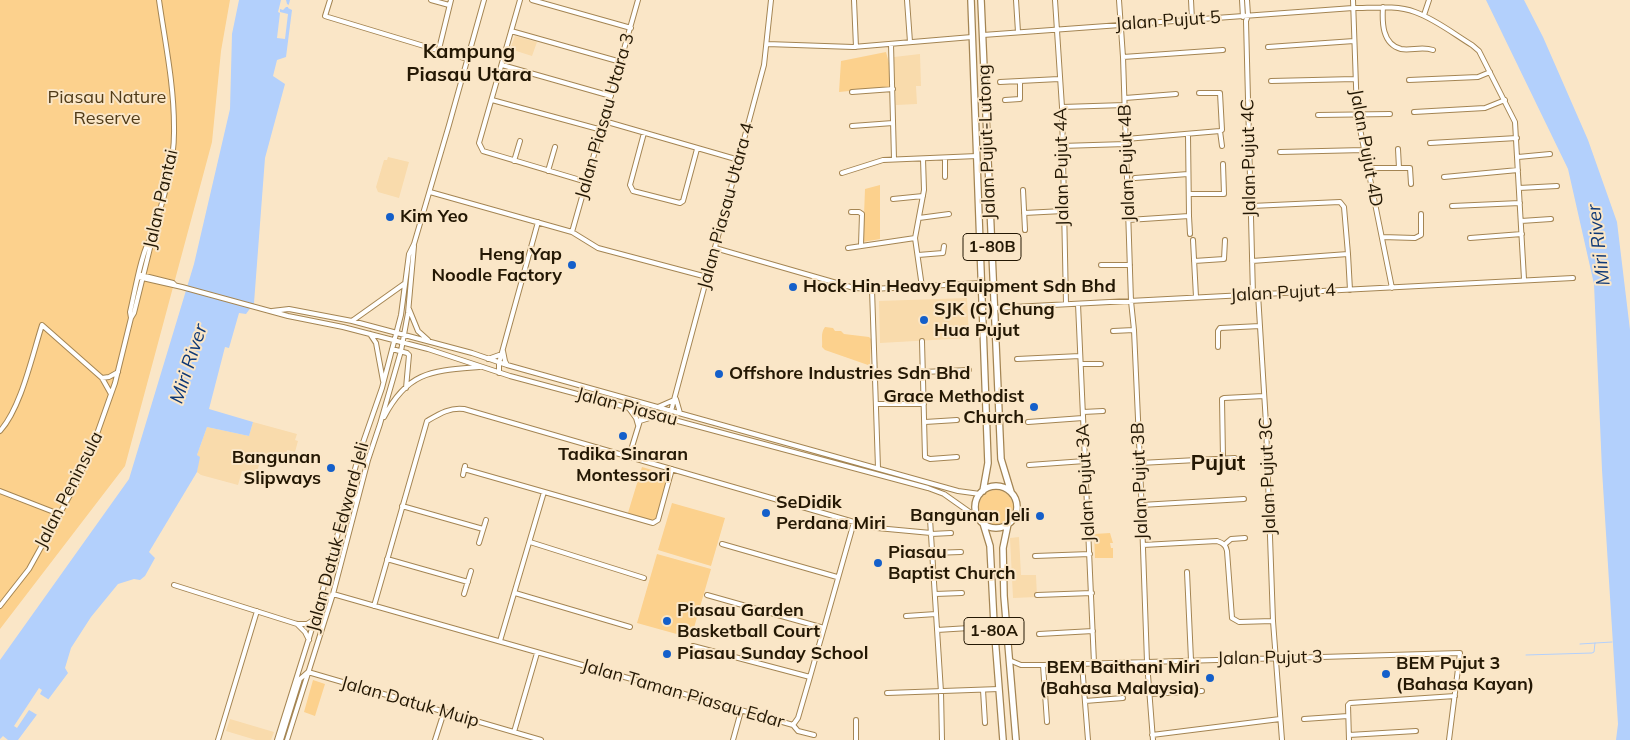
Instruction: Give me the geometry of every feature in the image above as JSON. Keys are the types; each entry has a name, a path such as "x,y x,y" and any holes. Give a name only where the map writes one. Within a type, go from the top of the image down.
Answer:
{"highway":[{"name":"Jalan Pujut-Lutong","path":"970,0 988,463 982,492"},
{"name":"Jalan Pujut-Lutong","path":"982,0 1001,459 1011,492"},
{"path":"1008,524 995,528 983,523 978,518 976,501 982,492 990,487 1005,488 1011,492 1017,504 1015,516 1008,524 1003,548 1009,660 1016,740"},
{"name":"1-80A","path":"983,523 990,546 1003,740"}],"street":[{"name":"Jalan Pantai","path":"140,276 146,263 161,208 170,167 174,128 172,94 159,0"},
{"path":"330,0 326,16 467,58"},
{"path":"431,0 449,5"},
{"path":"439,49 451,0"},
{"path":"414,244 484,0"},
{"path":"520,0 479,143 480,148 483,151 514,161 587,182"},
{"path":"532,0 631,28"},
{"name":"Jalan Piasau Utara 3","path":"572,232 638,0"},
{"name":"Jalan Piasau Utara 4","path":"671,411 764,66 771,0"},
{"path":"854,0 856,47"},
{"path":"907,0 910,42"},
{"path":"1016,0 1018,32"},
{"name":"Jalan Pujut 4A","path":"1055,0 1062,108 1061,146 1066,304"},
{"name":"Jalan Pujut 4B","path":"1118,0 1125,98 1131,301"},
{"path":"1191,0 1192,20"},
{"path":"1242,0 1245,16"},
{"path":"1245,16 1247,0"},
{"name":"Jalan Pujut 4D","path":"1353,0 1357,114 1392,288"},
{"path":"1424,15 1430,0"},
{"name":"Jalan Pujut 5","path":"983,35 1353,8 1408,10 1424,15 1479,50 1515,122 1524,280"},
{"path":"1383,8 1382,21 1389,41 1401,49 1426,48 1433,50"},
{"name":"Jalan Pujut 4C","path":"1245,16 1253,295"},
{"path":"512,31 621,62"},
{"path":"767,44 856,47 972,37"},
{"path":"1268,47 1354,41"},
{"path":"891,44 894,159"},
{"path":"1123,57 1223,50"},
{"path":"502,65 611,96"},
{"path":"1409,80 1478,77 1490,72"},
{"path":"1000,82 1059,79"},
{"path":"1271,81 1355,79"},
{"path":"1005,100 1020,99 1020,81"},
{"path":"852,92 893,89"},
{"path":"1199,93 1219,92 1221,94 1222,130 1220,131 1222,146"},
{"path":"1125,98 1176,94"},
{"path":"492,100 602,130"},
{"path":"1414,112 1486,108 1505,100"},
{"path":"1062,108 1125,105"},
{"path":"1318,115 1390,114"},
{"path":"604,121 738,160"},
{"path":"852,126 893,123"},
{"path":"1061,146 1220,131"},
{"path":"644,133 630,185 633,191 680,203 683,200 697,148"},
{"path":"1188,135 1190,234"},
{"path":"1430,143 1517,138"},
{"path":"514,161 520,141"},
{"path":"548,171 555,147"},
{"path":"1398,149 1399,168"},
{"path":"1280,152 1364,150"},
{"path":"1518,157 1550,154"},
{"path":"842,174 884,160 977,156"},
{"path":"945,158 945,177"},
{"path":"922,286 915,238 923,196 923,159"},
{"path":"1189,194 1224,194 1223,164"},
{"path":"1368,168 1410,168 1411,184"},
{"path":"1444,177 1518,170"},
{"path":"1135,178 1188,174"},
{"path":"1519,188 1557,186"},
{"path":"1023,190 1025,230"},
{"path":"430,192 572,232 598,248 707,277"},
{"path":"893,200 923,196"},
{"path":"1250,206 1340,202 1344,207 1350,290"},
{"path":"1452,206 1520,203"},
{"path":"1024,212 1063,211"},
{"path":"851,212 862,214 861,246"},
{"path":"919,218 949,214"},
{"path":"1382,237 1419,237 1421,235 1421,214"},
{"path":"1128,220 1189,216"},
{"path":"1521,221 1551,220"},
{"path":"499,373 499,363 538,222"},
{"path":"1470,238 1522,234"},
{"path":"131,318 130,312 149,239 152,236"},
{"path":"848,248 915,238"},
{"path":"1192,240 1196,297"},
{"path":"1194,261 1224,259 1225,240"},
{"name":"Jalan Datuk Edward Jeli","path":"277,740 320,604 359,454 383,383 397,333 409,254 414,244"},
{"name":"Jalan Datuk Edward Jeli","path":"286,740 332,594 403,342 414,244"},
{"path":"918,254 943,253 944,246"},
{"path":"715,248 854,288 872,289 982,283"},
{"path":"1252,261 1348,254"},
{"path":"146,263 153,279"},
{"path":"1101,265 1130,265"},
{"path":"140,276 153,279"},
{"name":"Jalan Peninsula","path":"0,606 29,569 75,486 92,448 118,372 141,285 140,276"},
{"name":"Jalan Pujut 4","path":"994,308 1573,278"},
{"path":"141,285 153,279"},
{"name":"Jalan Piasau","path":"153,279 288,316 403,342 499,373 937,491 978,518"},
{"path":"352,321 404,284"},
{"path":"872,289 878,468"},
{"name":"Jalan Pujut 3C","path":"1258,294 1273,621 1282,740"},
{"name":"Jalan Pujut 3B","path":"1131,301 1134,330 1147,662 1152,738"},
{"path":"408,304 418,331 431,342"},
{"name":"Jalan Pujut 3A","path":"1078,304 1094,663"},
{"name":"Jalan Piasau","path":"270,311 289,309 352,321 958,491 982,492"},
{"path":"0,432 14,410 42,325 102,378 111,394"},
{"path":"1218,347 1220,328 1260,326"},
{"path":"1113,331 1134,330"},
{"path":"370,334 376,343 383,383"},
{"path":"922,341 926,457 927,459 957,457"},
{"path":"392,349 407,353 410,359 406,388"},
{"path":"486,358 502,353"},
{"path":"502,353 508,365"},
{"path":"1017,359 1080,356"},
{"path":"1081,364 1101,364"},
{"path":"380,424 391,403 422,376 441,370 481,366"},
{"path":"510,376 506,372 507,368 540,374"},
{"path":"923,372 969,370"},
{"path":"102,378 109,377 118,372"},
{"path":"1223,458 1222,399 1264,396"},
{"path":"657,407 674,398 680,414"},
{"path":"627,456 643,411 638,402"},
{"path":"877,404 924,404"},
{"path":"628,407 636,418 638,427"},
{"path":"374,606 428,421 448,410 456,408 877,528 951,533"},
{"path":"671,411 675,420"},
{"path":"1083,412 1103,412"},
{"path":"640,421 658,415"},
{"path":"1028,422 1083,418"},
{"path":"924,422 957,420"},
{"path":"783,449 785,443"},
{"path":"1140,463 1223,458 1237,459 1238,468"},
{"path":"1029,465 1085,461"},
{"path":"462,475 465,468 653,522 658,520 672,469"},
{"path":"0,491 59,514"},
{"path":"500,641 544,492"},
{"path":"345,507 358,497"},
{"path":"1142,505 1244,499"},
{"path":"402,506 483,529"},
{"path":"930,519 942,692 942,740"},
{"path":"479,542 486,520"},
{"name":"Jalan Taman Piasau Edar","path":"332,594 793,725 798,718 854,522"},
{"path":"1224,544 1231,539 1246,538"},
{"path":"1143,545 1217,541 1224,544 1227,551 1232,618 1239,622 1273,621"},
{"path":"530,542 644,578"},
{"path":"722,544 838,577"},
{"path":"932,553 961,552"},
{"path":"1035,556 1090,554"},
{"path":"387,559 468,582"},
{"path":"464,594 471,571"},
{"path":"900,575 933,572"},
{"path":"1187,572 1191,660"},
{"path":"174,585 297,624 307,624 315,619"},
{"path":"515,593 630,627"},
{"path":"935,594 962,593"},
{"path":"1037,595 1092,593"},
{"path":"320,604 332,594"},
{"path":"707,595 824,628"},
{"path":"218,740 257,611"},
{"path":"906,616 936,614"},
{"path":"297,624 305,632 309,640"},
{"path":"937,630 969,628"},
{"path":"1039,634 1093,631"},
{"path":"693,646 810,677"},
{"path":"514,732 537,653"},
{"name":"Jalan Pujut 3","path":"1009,660 1021,665 1043,665 1460,653 1455,696"},
{"path":"1082,664 1088,740"},
{"path":"1010,673 1021,665"},
{"path":"1043,665 1047,722"},
{"path":"281,740 300,680 308,672"},
{"name":"Jalan Datuk Muip","path":"308,672 541,740"},
{"path":"887,693 999,689"},
{"path":"983,690 985,722"},
{"path":"1149,694 1202,691"},
{"path":"1416,731 1349,738 1348,705 1350,703 1455,696 1449,740"},
{"path":"1085,701 1123,698"},
{"path":"733,740 741,711"},
{"path":"435,740 444,712"},
{"path":"1304,719 1348,716"},
{"path":"1152,738 1280,719"},
{"path":"856,720 856,740"},
{"path":"793,725 798,731 814,735"}],"shaded area":[{"path":"515,36 537,42 532,56 510,49"},
{"path":"920,54 921,86 916,86 917,104 896,105 894,57"},
{"path":"388,157 409,162 399,198 378,192 376,187 384,160 387,160"},
{"name":"SJK (C) Chung Hua Pujut","path":"967,298 969,338 880,343 879,301"},
{"path":"253,422 297,434 295,440 298,441 295,452 287,450 284,460 262,454 257,472 242,471 238,485 201,475 197,472 199,457 197,455 207,427 249,436"},
{"path":"1019,537 1021,575 1036,575 1037,597 1013,598 1010,538"},
{"path":"230,719 274,732 271,740 256,740 226,731"}],"green space":[{"name":"Piasau Nature Reserve","path":"0,0 230,0 221,51 212,142 125,466 0,629"},
{"path":"886,52 889,63 890,87 839,92 841,61"},
{"path":"880,185 880,239 863,242 865,189"},
{"path":"825,327 833,328 835,331 841,331 844,334 869,337 871,339 870,364 868,365 825,350 822,347 822,337"},
{"path":"642,467 669,475 654,524 627,516"},
{"path":"996,490 1003,491 1008,495 1012,500 1012,514 1008,519 1003,523 996,524 989,523 984,519 980,514 979,507 980,500 984,495 989,491"},
{"path":"672,503 725,518 711,566 658,550"},
{"path":"1110,533 1113,543 1110,543 1111,548 1113,548 1113,558 1095,558 1094,534"},
{"path":"657,554 711,569 691,638 637,623"},
{"path":"313,680 325,684 315,716 304,712"}],"water":[{"name":"Miri River","path":"239,0 290,0 288,8 292,10 286,57 277,60 273,76 285,84 265,158 254,303 246,314 239,313 229,348 225,347 209,409 253,422 249,436 207,427 197,455 200,457 197,472 149,552 155,558 145,576 140,580 134,579 118,584 91,617 71,648 65,668 68,673 18,740 8,740 3,736 0,739 0,660 129,479 194,264 230,109 232,34"},
{"name":"Miri River","path":"1486,0 1524,0 1543,37 1588,140 1617,222 1630,330 1630,740 1616,740 1618,724 1602,470 1594,284 1568,169"}],"pier":[{"path":"281,0 286,0 287,4 293,7 280,9 280,12 288,14 285,39 277,38 280,13 278,12"},
{"path":"39,688 42,690 40,694 51,701 39,716 29,710 17,728 14,726"}],"waterway":[{"path":"1580,644 1612,642"},
{"path":"1526,655 1592,653 1594,652 1595,643"}],"place":[{"name":"Kim Yeo","path":"390,217"},
{"name":"Heng Yap Noodle Factory","path":"572,265"},
{"name":"Hock Hin Heavy Equipment Sdn Bhd","path":"793,287"},
{"name":"SJK (C) Chung Hua Pujut","path":"924,320"},
{"name":"Offshore Industries Sdn Bhd","path":"719,374"},
{"name":"Grace Methodist Church","path":"1034,407"},
{"name":"Tadika Sinaran Montessori","path":"623,436"},
{"name":"Bangunan Slipways","path":"331,468"},
{"name":"SeDidik Perdana Miri","path":"766,513"},
{"name":"Bangunan Jeli","path":"1040,516"},
{"name":"Piasau Baptist Church","path":"878,563"},
{"name":"Piasau Garden Basketball Court","path":"667,621"},
{"name":"Piasau Sunday School","path":"667,654"},
{"name":"BEM Pujut 3 (Bahasa Kayan)","path":"1386,674"},
{"name":"BEM Baithani Miri (Bahasa Malaysia)","path":"1210,678"}],"district":[{"name":"Kampung Piasau Utara","path":"469,64"},
{"name":"Pujut","path":"1218,463"}]}
